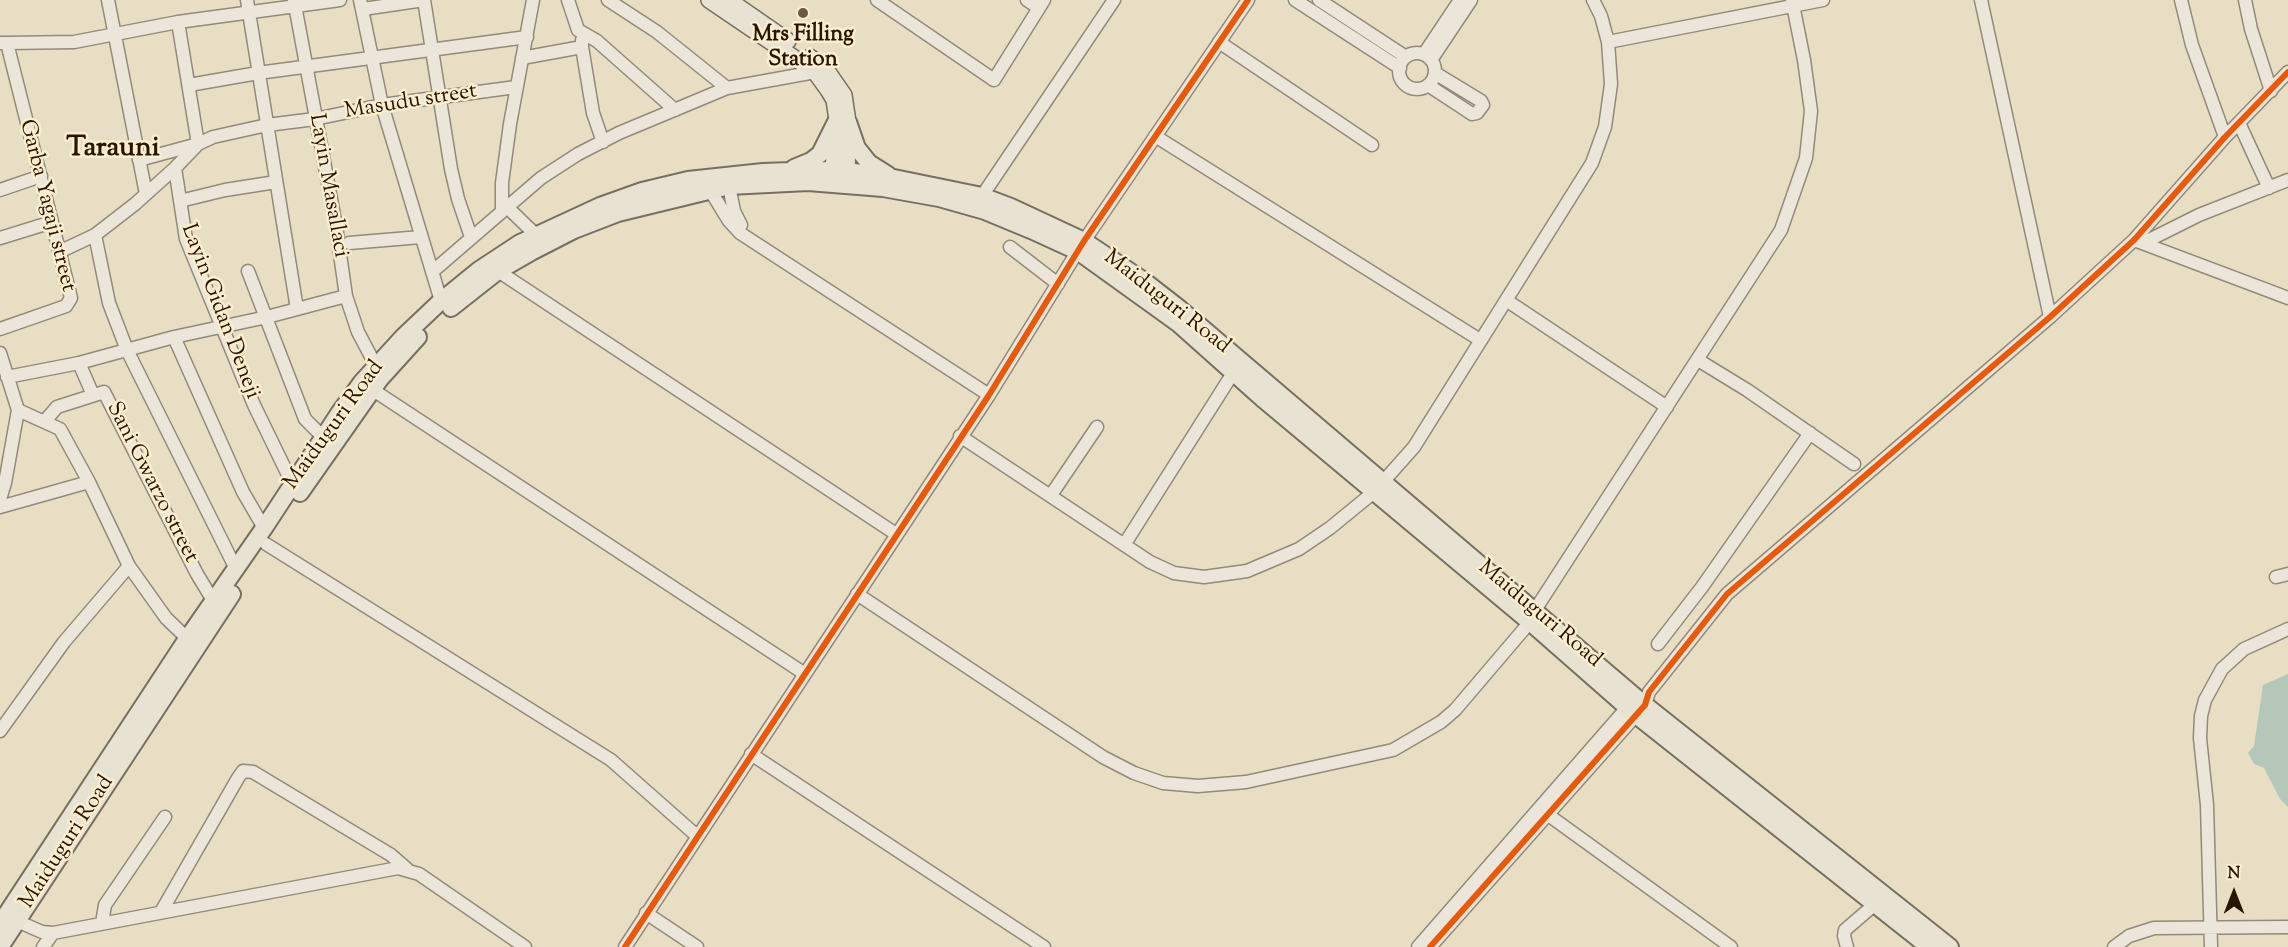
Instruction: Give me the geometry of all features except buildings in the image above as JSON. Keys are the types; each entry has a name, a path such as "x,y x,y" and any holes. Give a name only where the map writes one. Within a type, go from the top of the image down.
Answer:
{"highway":[{"path":"789,170 811,161 820,154 843,121 857,148 869,163 894,178"},
{"name":"Maiduguri Road","path":"0,924 265,536 351,418 376,366 404,336 441,301 480,270 537,235 600,206 677,183 728,174 789,170 839,177 939,198 1082,246 1179,324 1233,373 1379,488 1639,703 1950,947"},
{"name":"Maiduguri Road","path":"0,947 192,643 214,602 236,569 265,536 322,437 368,386 416,339 455,304 498,271 574,230 618,213 729,186 839,177 894,178 982,196 1011,207 1144,281 1180,309 1379,488"},
{"name":"Maiduguri Road","path":"1639,703 1874,904 1929,947"}],"main road":[{"path":"709,0 826,69 836,81 844,95 839,177"},
{"path":"729,0 794,51 814,72 834,100 843,121"}],"street":[{"path":"108,0 146,194"},
{"path":"3,43 74,42 248,6 340,0"},
{"path":"441,301 382,105 362,5 424,0 451,169 471,237"},
{"path":"533,0 516,87 502,183 504,209 537,235"},
{"path":"568,0 577,27 581,32 597,40 675,110"},
{"path":"608,0 657,32 727,88"},
{"path":"877,0 994,80 1041,4 1027,0"},
{"path":"982,196 1114,0"},
{"path":"625,947 988,394 1082,246 1248,0"},
{"path":"1295,0 1406,57"},
{"path":"1319,0 1400,68"},
{"path":"1428,57 1460,0"},
{"path":"1441,37 1471,0"},
{"path":"960,436 1150,562 1174,573 1204,577 1247,571 1299,549 1330,528 1379,488 1414,447 1592,163 1605,127 1611,84 1608,42 1601,16 1593,0"},
{"path":"1608,42 1793,3 1823,0"},
{"path":"1981,0 2050,317"},
{"path":"2181,0 2192,45 2224,137"},
{"path":"2245,0 2251,29 2271,90"},
{"name":"Layin Masallaci","path":"295,3 336,226 346,296 358,332 376,366"},
{"path":"857,594 1103,757 1134,773 1162,783 1198,786 1245,782 1393,750 1441,722 1455,710 1532,616 1781,230 1806,159 1811,111 1793,3"},
{"path":"248,6 297,309"},
{"path":"139,160 198,144 178,22"},
{"path":"581,32 592,113 603,142"},
{"path":"189,85 258,73 527,37"},
{"path":"1219,42 1372,145"},
{"name":"Garba Yagaji street","path":"0,329 66,306 71,298 41,176 3,43"},
{"path":"522,58 582,47"},
{"path":"1415,53 1428,57 1435,73 1481,101 1483,105 1477,113 1472,114 1428,85 1415,88 1406,85 1401,77 1400,68 1406,57 1415,53"},
{"path":"432,272 541,178 578,154 727,88 814,72"},
{"path":"1418,947 1639,703 1727,594 2138,242 2224,137 2288,72"},
{"path":"1428,85 1435,73"},
{"name":"Masudu street","path":"175,168 198,144 213,137 382,105 441,99 516,87"},
{"path":"2239,123 2269,188"},
{"path":"1155,136 1480,340"},
{"path":"59,252 95,235 175,168"},
{"name":"Layin Gidan Deneji","path":"175,168 186,239 254,405 293,485"},
{"path":"0,190 41,176"},
{"path":"2138,242 2288,180"},
{"path":"180,201 225,190 276,182"},
{"path":"729,186 734,212 747,237"},
{"path":"711,190 729,221 747,237 988,394"},
{"path":"0,238 52,222"},
{"path":"95,235 109,303 127,350 236,569"},
{"path":"350,243 421,237"},
{"path":"2138,242 2288,298"},
{"path":"1010,248 1058,284"},
{"path":"248,271 305,419 322,437"},
{"path":"498,271 896,534"},
{"path":"7,376 80,363 174,337 267,317 346,296"},
{"path":"1506,300 1667,407"},
{"path":"174,337 265,536 611,760 697,836"},
{"path":"0,353 18,410 0,499"},
{"path":"1698,360 1747,390 1854,464"},
{"path":"80,363 93,395"},
{"path":"1124,545 1233,373"},
{"path":"368,386 805,674"},
{"name":"Sani Gwarzo street","path":"45,421 57,407 101,392 107,395 197,574 214,602"},
{"path":"18,410 60,429 89,482 129,566 166,618 192,643"},
{"path":"1051,495 1097,426"},
{"path":"1658,644 1709,577 1810,433"},
{"path":"0,507 89,482"},
{"path":"0,731 64,642 129,566"},
{"path":"2211,947 2206,805 2200,738 2201,716 2205,700 2222,669 2244,649 2288,629"},
{"path":"751,754 1044,947"},
{"path":"161,912 243,771 253,772 391,855 409,870"},
{"path":"1430,947 1543,811"},
{"path":"1543,811 1731,947"},
{"path":"102,923 105,904 165,817"},
{"path":"17,921 42,932 53,933 398,868 419,874 525,947"},
{"path":"1847,947 1845,930 1874,904"},
{"path":"646,914 697,947"},
{"path":"2114,947 2128,936 2154,928 2288,927"},
{"path":"43,947 53,933"}],"shaded area":[{"path":"2288,674 2288,807 2280,799 2264,768 2254,764 2248,753 2254,746 2263,685"}],"cycle path":[{"path":"625,947 989,395 1084,241 1248,0"},
{"path":"1430,947 1645,705 1649,692 1727,594 2050,317 2134,240 2225,137 2288,72"}],"place":[{"name":"Mrs Filling Station","path":"803,13"}],"district":[{"name":"Tarauni","path":"113,150"}]}
